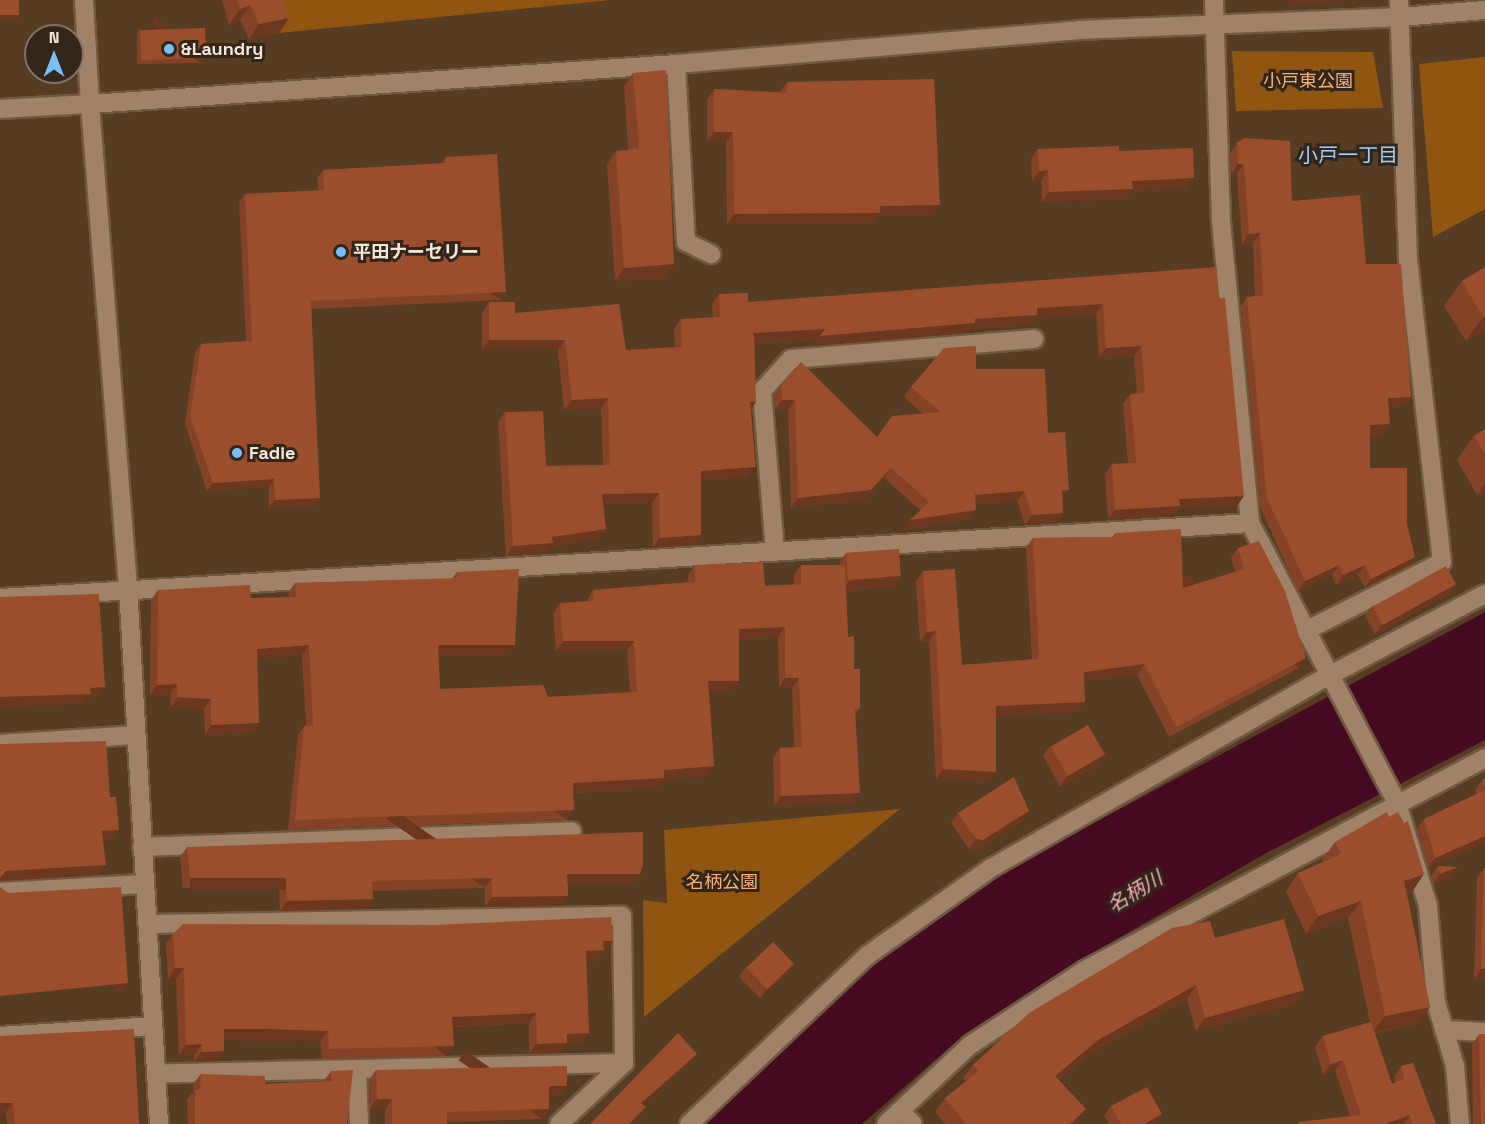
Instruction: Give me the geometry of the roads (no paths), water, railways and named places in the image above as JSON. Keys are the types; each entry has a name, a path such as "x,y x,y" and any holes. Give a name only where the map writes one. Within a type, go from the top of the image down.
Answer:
{"street":[{"path":"84,0 128,587 159,1124"},
{"path":"1214,0 1221,220 1250,523 1397,802 1428,906 1436,1002 1455,1066 1460,1124"},
{"path":"0,109 676,64 1400,8 1485,10"},
{"path":"1305,631 1442,562 1408,258 1400,8"},
{"path":"676,64 686,242 711,254"},
{"path":"775,552 762,391 791,358 1034,339"},
{"path":"0,598 128,587 775,552 1250,523"},
{"path":"689,1124 868,955 991,868 1330,675 1485,594"},
{"path":"0,744 136,735"},
{"path":"886,1124 907,1117 970,1045 1085,970 1397,802 1485,758"},
{"path":"142,847 572,831"},
{"path":"0,892 144,884"},
{"path":"149,924 622,916 624,1063 559,1124"},
{"path":"0,1036 153,1026"},
{"path":"1444,1030 1485,1032"},
{"path":"157,1074 624,1063"},
{"path":"357,1071 359,1124"}],"water":[{"name":"名柄川","path":"1485,612 1485,740 1268,852 1065,969 965,1034 862,1124 703,1124 870,967 988,880"}],"place":[{"name":"&Laundry","path":"169,49"},
{"name":"平田ナーセリー","path":"341,252"},
{"name":"Fadie","path":"237,453"}],"district":[{"name":"小戸一丁目","path":"1348,155"}],"park label":[{"name":"小戸東公園","path":"1308,81"},
{"name":"名柄公園","path":"722,882"}]}
